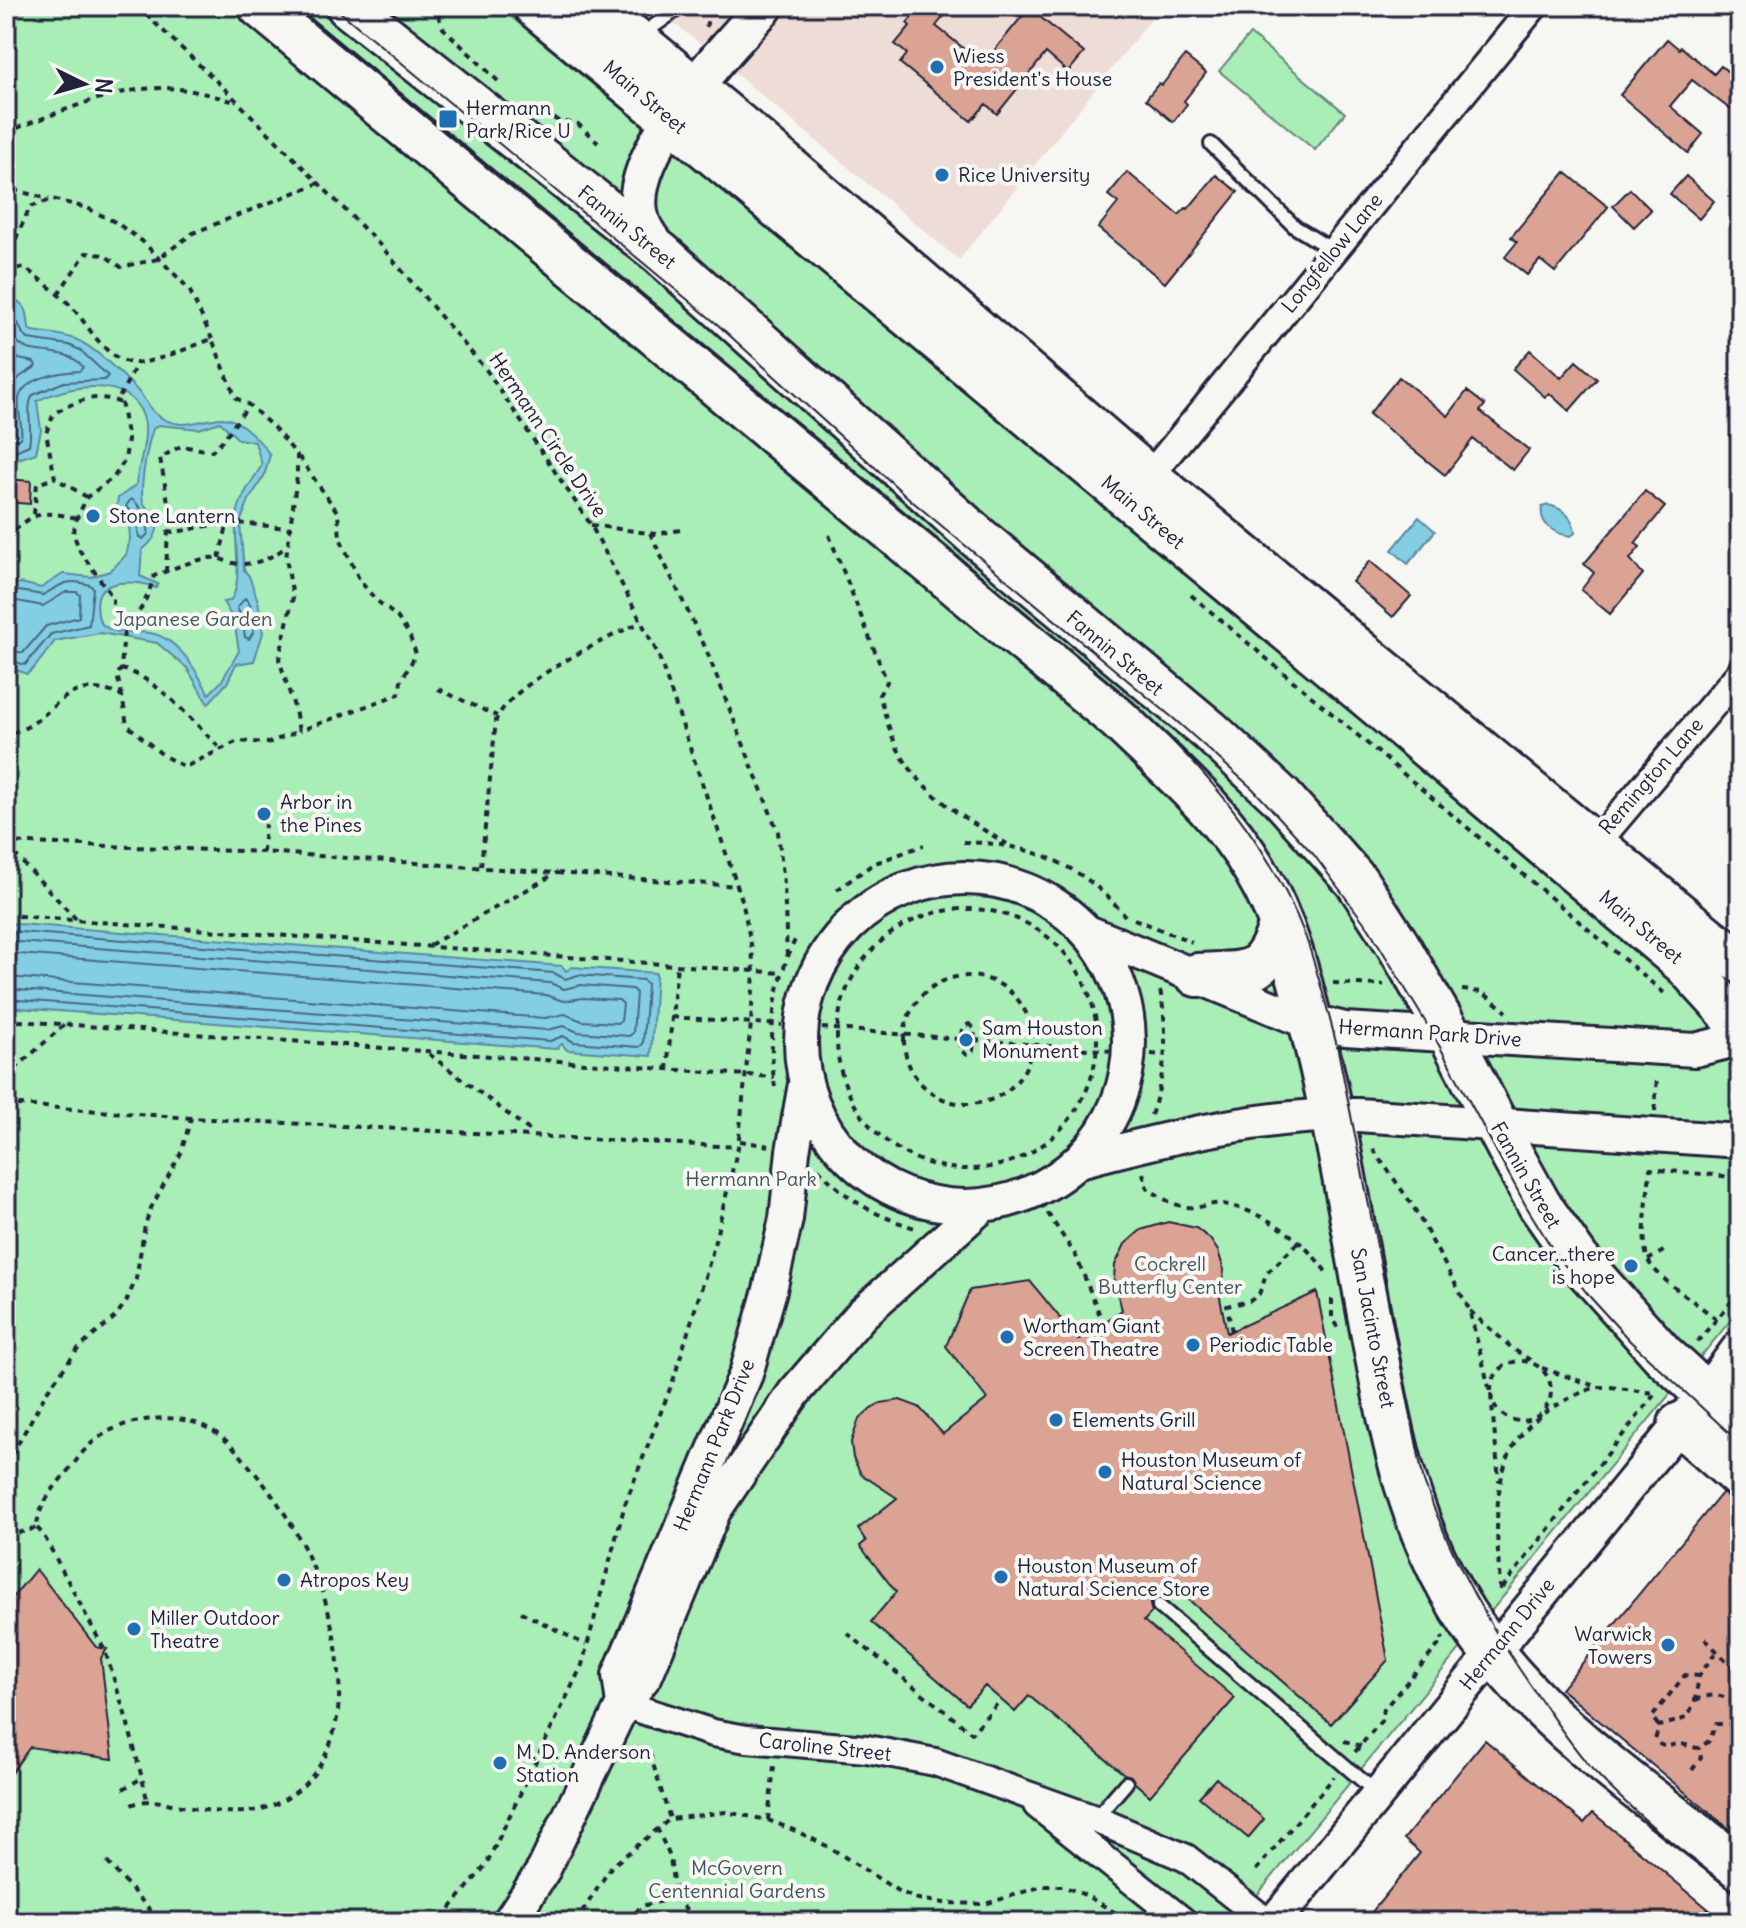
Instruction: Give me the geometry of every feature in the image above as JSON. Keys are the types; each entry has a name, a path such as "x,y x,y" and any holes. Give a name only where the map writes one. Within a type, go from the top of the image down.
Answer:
{"main road":[{"name":"San Jacinto Street","path":"260,6 1118,719 1204,802 1255,868 1294,955 1333,1115 1379,1368 1401,1467 1420,1529 1432,1555 1451,1592 1493,1652 1556,1722 1740,1868"},
{"name":"Fannin Street","path":"348,6 660,253 976,536 1211,732 1281,797 1357,882 1398,945 1451,1037 1539,1204 1578,1260 1663,1355 1693,1408 1740,1425"},
{"name":"Main Street","path":"535,6 682,103 1139,489 1373,701 1686,965 1728,1011 1740,1029"},
{"name":"Main Street","path":"595,6 651,22 682,103"},
{"path":"660,253 641,220 639,192 645,172 682,103 765,6"},
{"name":"Main Street","path":"1139,489 1740,961"},
{"path":"1196,959 1248,972 1259,966 1274,944 1281,924"},
{"path":"1693,1408 1740,1477"}],"street":[{"name":"Longfellow Lane","path":"1139,489 1534,6"},
{"name":"Remington Lane","path":"1592,842 1609,828 1740,673"},
{"path":"975,877 1017,885 1055,904 1088,932 1112,969 1126,1011 1129,1052 1121,1094 1104,1130 1079,1161 1033,1193 981,1207 929,1204 881,1185 841,1153 814,1109 790,1088 809,987 818,967 846,928 883,898 927,881 975,877"},
{"name":"Hermann Park Drive","path":"1088,932 1196,959 1311,1022 1345,1029 1695,1050 1740,1039"},
{"name":"Hermann Park Drive","path":"623,1704 619,1675 746,1374 770,1290 786,1219 793,1151 790,1088"},
{"path":"1079,1161 1236,1124 1333,1115 1740,1141"},
{"name":"Hermann Park Drive","path":"509,1922 544,1869 623,1704 646,1675 714,1511 794,1393 862,1314 981,1207"},
{"name":"Hermann Drive","path":"1274,1922 1693,1408 1740,1346"},
{"name":"Caroline Street","path":"623,1704 713,1733 776,1742 867,1749 935,1762 1025,1795 1086,1829 1186,1858 1267,1922"},
{"name":"Caroline Street","path":"1086,1829 1184,1922"}],"lane":[{"path":"651,22 682,6"},
{"path":"1211,144 1295,227 1334,251"},
{"path":"1159,1606 1379,1795"},
{"path":"1086,1829 1126,1783"}],"path":[{"name":"Hermann Circle Drive","path":"137,6 381,246 487,371 591,525 658,654 737,886 752,949 751,1023 739,1144 711,1257 673,1381 625,1504 582,1665 486,1865 439,1922"},
{"path":"431,6 443,28 498,81"},
{"path":"705,31 711,6"},
{"path":"6,132 98,100 143,90 194,91 238,103"},
{"path":"520,103 559,121 578,124 598,143"},
{"path":"58,294 86,253 104,255 121,267 158,259 193,233 319,183"},
{"path":"6,200 14,190 87,208 115,222 142,241 189,289 202,312 236,398 249,405 274,428 297,455 338,513 340,538 360,581 376,600 397,617 409,634 416,654 401,681 399,694 268,743 238,741 185,767 164,756 127,725 117,675 121,669 124,631 113,608 113,598 90,567 73,533 87,497 114,477 125,460 128,440 120,400 137,363"},
{"path":"6,261 30,207 52,199"},
{"path":"6,271 24,267 58,294 117,358 137,363 212,339"},
{"path":"87,497 55,478 46,433 54,413 87,397 105,396 120,400"},
{"path":"166,572 169,507 160,458 181,446 212,451 249,405"},
{"path":"297,455 286,558 293,597 279,659 299,731"},
{"path":"34,514 37,484 55,478"},
{"path":"6,538 34,514 54,513 77,518"},
{"path":"168,531 230,522 289,528"},
{"path":"219,558 230,522"},
{"path":"6,526 20,525"},
{"path":"591,525 650,533 681,530"},
{"path":"650,533 705,647 778,832 787,956"},
{"path":"829,535 887,682 879,695 893,740 911,769 933,794 1007,844"},
{"path":"124,631 136,618 154,576 189,562 219,558 246,563 272,557 287,546"},
{"path":"1180,586 1664,993"},
{"path":"481,866 497,716 508,702 554,668 641,622"},
{"path":"121,669 132,671 161,692 221,749"},
{"path":"6,734 23,732 71,692 103,687 122,696"},
{"path":"438,689 497,716"},
{"path":"263,852 265,824"},
{"path":"963,842 1007,844 1070,868 1098,886 1133,926"},
{"path":"6,843 263,852 737,886"},
{"path":"6,843 77,921"},
{"path":"837,890 873,864 924,845"},
{"path":"428,946 560,872"},
{"path":"972,908 1007,914 1028,924 1065,953 1079,972 1089,994 1095,1017 1097,1049 1082,1100 1068,1121 1050,1139 1029,1154 1006,1163 982,1169 956,1169 908,1155 887,1142 869,1124 854,1104 844,1081 838,1056 837,1029 849,985 875,946 904,925 925,915 972,908"},
{"path":"1123,914 1196,959"},
{"path":"6,915 782,973"},
{"path":"774,1077 773,1025 782,973 797,936"},
{"path":"667,1070 677,965"},
{"path":"956,976 973,976 989,979 1017,998 1031,1029 1031,1044 1020,1077 1008,1089 995,1098 962,1104 932,1093 919,1082 905,1052 904,1034 914,1004 926,991 956,976"},
{"path":"1147,1125 1158,1096 1165,1055 1165,1015 1156,978"},
{"path":"1332,983 1395,986"},
{"path":"672,1017 782,1025"},
{"path":"6,1020 774,1077 790,1088"},
{"path":"969,1024 975,1029 974,1040 973,1051 966,1054 960,1050 962,1028 969,1024"},
{"path":"6,1077 64,1025"},
{"path":"822,1028 961,1039"},
{"path":"974,1040 1113,1051"},
{"path":"427,1053 534,1134"},
{"path":"1151,1054 1165,1055"},
{"path":"1654,1117 1658,1066"},
{"path":"6,1104 191,1118 774,1146"},
{"path":"6,1465 8,1453 78,1349 115,1317 126,1302 136,1279 148,1217 181,1153 191,1118"},
{"path":"1370,1145 1413,1206 1469,1309 1495,1407 1515,1421 1527,1421 1599,1387"},
{"path":"815,1165 841,1193 872,1213 927,1232"},
{"path":"1142,1169 1147,1188 1165,1200 1189,1208 1219,1204 1235,1207 1283,1229 1321,1265 1331,1280"},
{"path":"1716,1319 1657,1272 1648,1261 1645,1245 1650,1169 1740,1180"},
{"path":"1041,1203 1076,1256 1103,1323"},
{"path":"1234,1343 1227,1306 1250,1301 1259,1294 1267,1273 1299,1242"},
{"path":"1648,1261 1667,1249"},
{"path":"1333,1290 1332,1319 1342,1333"},
{"path":"1695,1344 1740,1292"},
{"path":"1469,1309 1513,1349 1539,1366 1551,1385 1546,1407 1520,1436 1499,1481"},
{"path":"1514,1361 1539,1366 1599,1387 1656,1393 1500,1590 1499,1481 1492,1383 1497,1373 1514,1361"},
{"path":"129,1806 147,1799 212,1812 250,1814 297,1792 323,1764 335,1730 339,1683 331,1623 314,1571 286,1514 239,1454 212,1430 174,1418 151,1418 129,1423 95,1440 83,1451 37,1513 37,1528 105,1651 147,1799"},
{"path":"18,1533 37,1528"},
{"path":"521,1612 586,1645"},
{"path":"1256,1870 1381,1721 1384,1709 1443,1640 1436,1626"},
{"path":"847,1633 972,1733 997,1704"},
{"path":"1705,1639 1715,1653 1740,1675"},
{"path":"1659,1726 1681,1720 1689,1714 1699,1676 1715,1653"},
{"path":"1659,1726 1652,1717 1685,1675 1699,1676"},
{"path":"1695,1700 1717,1694 1740,1705"},
{"path":"1659,1726 1655,1740 1660,1746 1668,1748 1680,1744 1699,1748 1709,1741 1716,1724 1732,1724 1740,1730"},
{"path":"768,1820 776,1742"},
{"path":"1692,1770 1701,1758 1699,1748"},
{"path":"650,1754 670,1819"},
{"path":"123,1789 142,1778"},
{"path":"576,1922 611,1867 657,1828 670,1819 726,1812 768,1820 829,1847 898,1891 918,1899 985,1904 1043,1886 1063,1886 1116,1913 1124,1922"},
{"path":"657,1828 670,1857 675,1898 697,1922"},
{"path":"107,1862 151,1911 165,1922"},
{"path":"628,1922 641,1906 675,1898"}],"shaded area":[{"name":"Rice University","path":"651,6 1138,6 1152,18 959,260"}],"green space":[{"name":"Hermann Park","path":"6,6 498,6 1682,984 1701,1007 1740,1078 1740,1309 1235,1922 6,1922"},
{"path":"1250,34 1345,113 1315,150 1219,71"}],"water":[{"path":"15,300 25,308 29,329 70,337 90,348 124,377 153,412 165,420 189,424 229,419 250,432 270,455 264,476 249,500 240,523 244,570 258,601 263,633 254,661 236,664 227,683 208,704 187,668 157,643 100,633 55,641 27,674 6,666 6,585 21,583 41,588 63,574 91,577 110,571 126,555 130,539 129,523 117,505 118,498 136,485 145,424 135,403 124,394 95,387 64,391 37,401 41,430 36,453 6,463 6,321","holes":["220,422 238,439 255,442 262,465 239,509 236,526 237,583 230,601 223,602 234,620 239,651 221,682 209,694 186,657 170,642 150,633 108,629 99,618 97,602 102,590 112,585 133,583 156,588 158,584 140,576 142,550 150,543 157,529 156,519 142,498 144,467 153,429 158,425 199,429"]},
{"path":"1548,505 1567,514 1575,533 1565,535 1549,528 1542,513 1542,507"},
{"path":"1419,517 1435,531 1408,564 1392,550"},
{"path":"6,923 562,966 566,971 572,967 656,973 651,1056 567,1050 562,1044 556,1049 6,1007"}],"building":[{"name":"Wiess President's House","path":"921,6 952,6 936,26 983,64 1029,8 1084,53 1068,72 1046,53 997,114 986,104 971,121 900,63 907,54 895,44"},
{"path":"1667,39 1714,74 1721,66 1740,82 1740,117 1692,80 1670,106 1703,134 1688,153 1620,95"},
{"path":"1185,56 1206,73 1184,101 1187,104 1173,122 1146,99 1159,83 1162,85"},
{"path":"1127,172 1179,215 1188,209 1216,175 1238,192 1165,283 1098,228 1118,203 1108,195"},
{"path":"1565,172 1608,207 1555,272 1540,260 1527,275 1505,257 1517,242 1511,237"},
{"path":"1686,176 1714,201 1699,219 1670,194"},
{"path":"1630,189 1651,210 1634,227 1613,206"},
{"path":"1530,350 1561,378 1576,361 1597,379 1569,411 1549,393 1545,397 1513,369"},
{"path":"1399,377 1448,416 1467,391 1485,405 1480,411 1529,450 1513,470 1473,439 1445,475 1369,414"},
{"path":"6,479 31,481 30,504 6,502"},
{"path":"1645,491 1665,507 1635,543 1640,547 1630,559 1643,574 1610,614 1581,590 1594,573 1584,564"},
{"path":"1370,561 1411,596 1393,617 1352,582"},
{"name":"Houston Museum of Natural Science","path":"1168,1222 1196,1228 1210,1239 1218,1251 1224,1270 1220,1298 1227,1333 1317,1292 1388,1660 1331,1724 1174,1587 1164,1598 1153,1600 1150,1605 1152,1612 1144,1621 1235,1698 1150,1796 1131,1776 1124,1774 1029,1696 1015,1712 985,1686 967,1705 871,1622 896,1592 860,1546 866,1541 858,1529 897,1498 861,1474 853,1458 851,1442 859,1419 881,1403 900,1400 919,1407 943,1434 987,1399 946,1346 970,1290 1030,1281 1078,1340 1122,1310 1114,1279 1115,1265 1125,1244 1141,1230"},
{"name":"Warwick Towers","path":"1722,1493 1740,1506 1740,1838 1561,1689"},
{"path":"36,1569 96,1647 107,1649 101,1658 113,1759 30,1747 6,1780 6,1605"},
{"path":"1485,1740 1584,1823 1593,1813 1724,1922 1382,1922 1371,1913 1420,1853 1404,1839"},
{"path":"1216,1778 1264,1819 1248,1838 1199,1797"}],"tram line":[{"path":"292,6 1133,703 1186,755 1234,810 1291,903 1319,980 1338,1050 1424,1482 1448,1542 1506,1649 1586,1762 1646,1821 1740,1898"},
{"path":"333,6 717,324 913,502 1173,718 1253,789 1314,855 1369,929 1434,1036 1526,1206 1555,1253 1630,1341 1740,1443"}],"place":[{"name":"Wiess President's House","path":"937,67"},
{"name":"Hermann Park/Rice U","path":"448,119"},
{"name":"Rice University","path":"942,175"},
{"name":"Stone Lantern","path":"93,516"},
{"name":"Arbor in the Pines","path":"264,814"},
{"name":"Sam Houston Monument","path":"966,1040"},
{"name":"Cancer...there is hope","path":"1631,1266"},
{"name":"Wortham Giant Screen Theatre","path":"1007,1337"},
{"name":"Periodic Table","path":"1193,1345"},
{"name":"Elements Grill","path":"1056,1420"},
{"name":"Houston Museum of Natural Science","path":"1105,1472"},
{"name":"Houston Museum of Natural Science Store","path":"1001,1577"},
{"name":"Atropos Key","path":"284,1580"},
{"name":"Miller Outdoor Theatre","path":"134,1629"},
{"name":"Warwick Towers","path":"1668,1645"},
{"name":"M. D. Anderson Station","path":"500,1763"}],"park label":[{"name":"Japanese Garden","path":"193,619"},
{"name":"Cockrell Butterfly Center","path":"1170,1276"},
{"name":"McGovern Centennial Gardens","path":"737,1880"}]}
